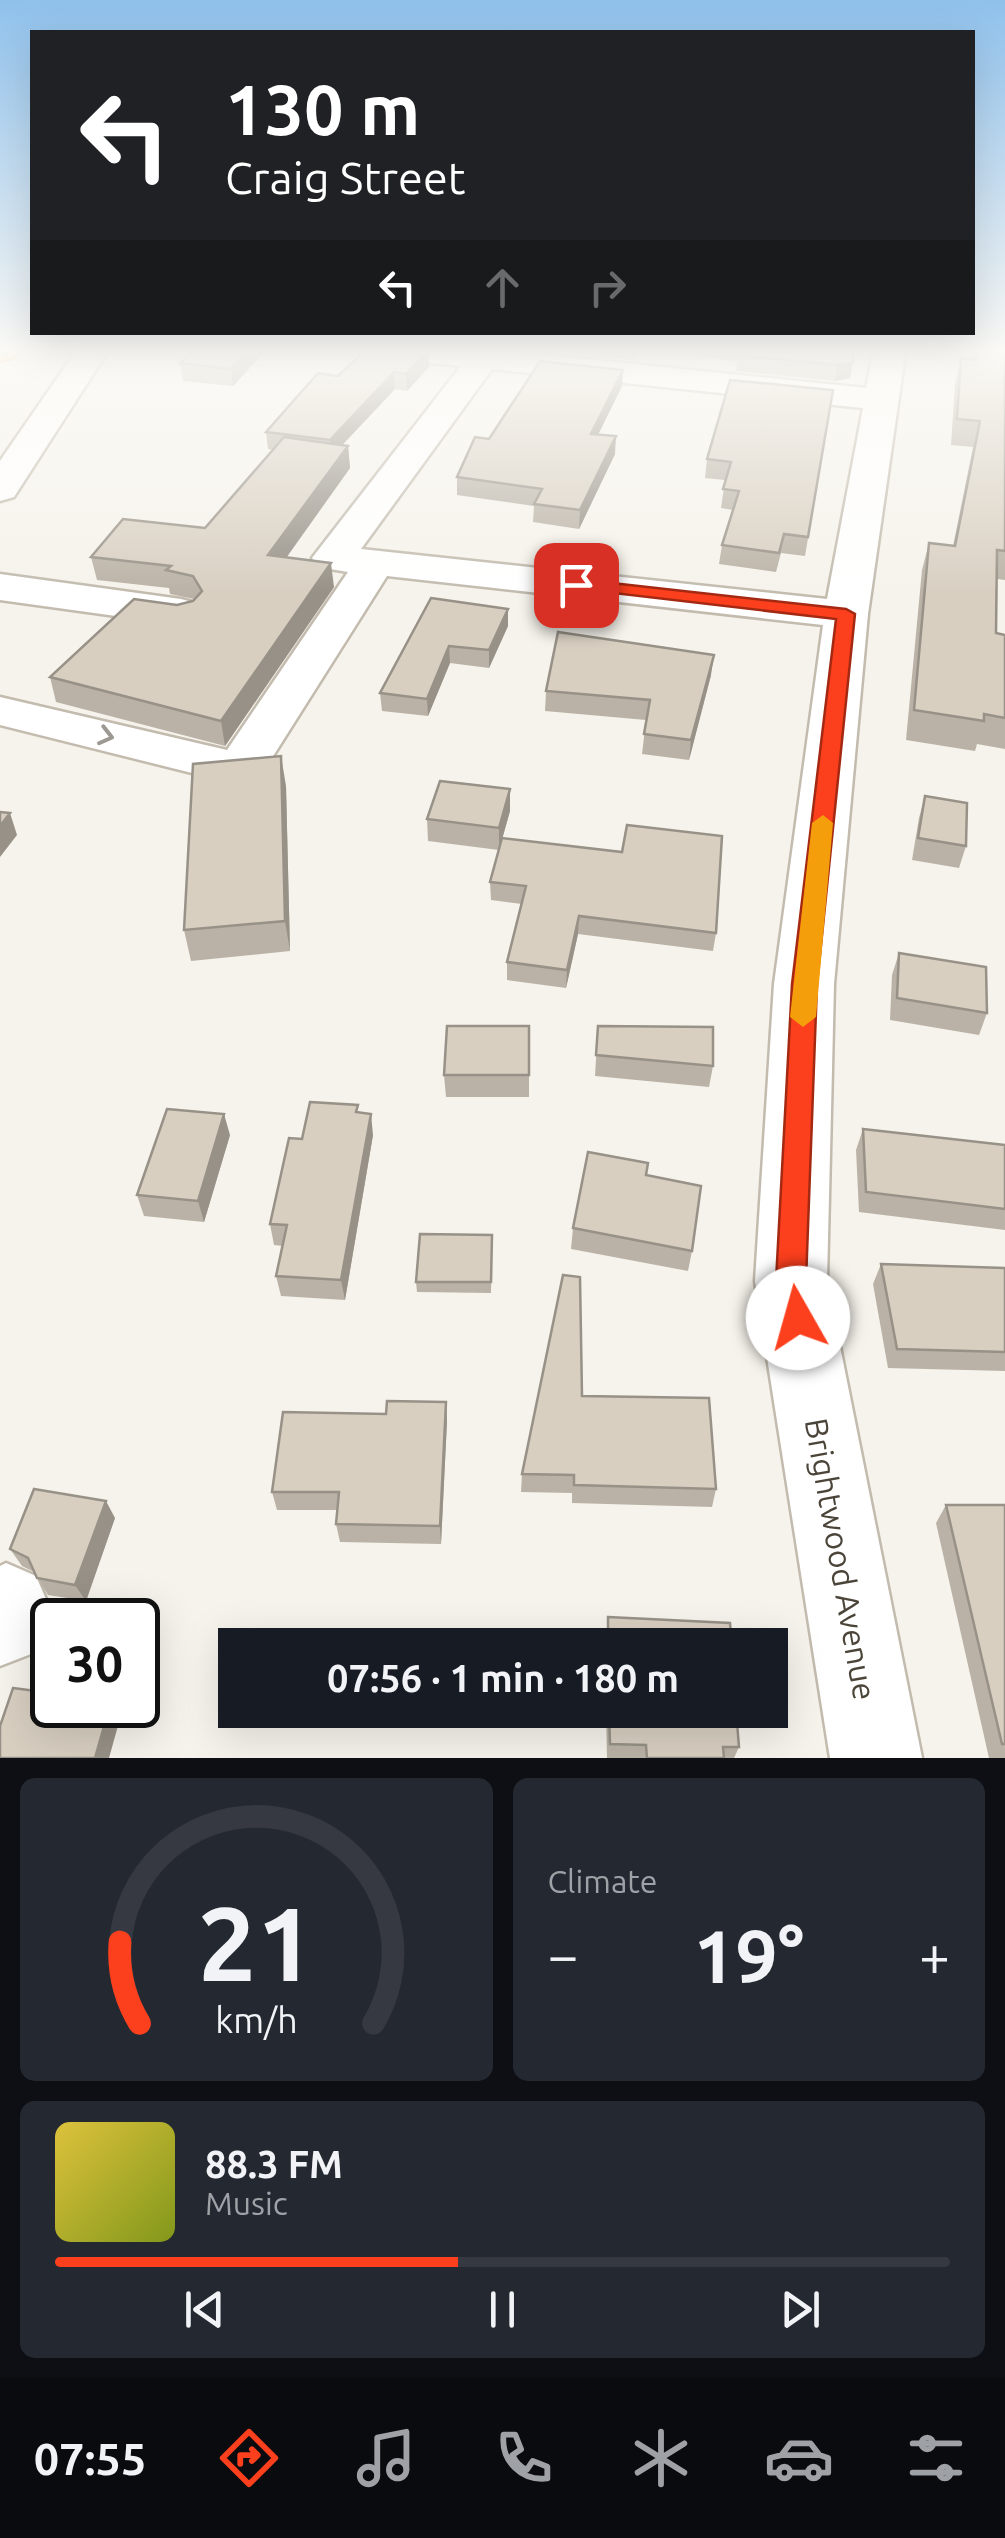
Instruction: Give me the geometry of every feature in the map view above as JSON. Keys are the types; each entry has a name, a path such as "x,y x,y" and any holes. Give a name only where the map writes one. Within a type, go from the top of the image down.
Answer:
{"street":[{"path":"0,489 39,430"},
{"path":"6,712 240,769 354,560 437,430"},
{"name":"Brightwood Avenue","path":"876,1758 791,1281 804,984 846,614 877,430"},
{"path":"354,560 846,614"},
{"path":"0,587 182,612"}],"building":[{"path":"268,430 339,430 330,440"},
{"path":"495,430 593,430 591,434 616,436 580,510 534,504 542,489 457,477 475,437 489,439"},
{"path":"715,430 826,430 808,537 784,534 779,553 722,545 739,491 723,489 731,462 707,459"},
{"path":"978,430 1005,430 1005,551 997,550 996,633 1005,635 1005,718 984,714 984,721 914,710 929,543 955,546"},
{"path":"284,437 348,446 268,555 331,563 221,721 50,677 134,599 177,605 193,601 202,591 193,576 166,570 171,566 91,557 123,519 205,528"},
{"path":"431,598 508,609 489,650 449,646 427,699 380,693"},
{"path":"558,632 714,655 691,740 644,734 650,700 546,691"},
{"path":"281,756 285,921 184,930 193,764"},
{"path":"440,781 510,789 499,828 427,819"},
{"path":"925,796 967,803 966,846 918,838"},
{"path":"0,812 10,813 0,826"},
{"path":"627,825 722,836 716,933 579,916 567,970 507,962 526,886 490,882 502,838 622,852"},
{"path":"899,953 986,967 987,1013 897,998"},
{"path":"447,1026 529,1026 529,1075 444,1075"},
{"path":"598,1026 713,1027 713,1066 596,1055"},
{"path":"310,1102 358,1105 356,1112 371,1114 341,1280 276,1276 287,1225 270,1224 289,1138 302,1139"},
{"path":"167,1109 224,1114 198,1201 137,1195"},
{"path":"863,1129 1005,1145 1005,1209 866,1192"},
{"path":"588,1152 648,1163 646,1175 701,1186 692,1251 573,1228"},
{"path":"420,1234 492,1235 491,1282 416,1282"},
{"path":"881,1264 1005,1268 1005,1352 897,1349"},
{"path":"563,1275 580,1277 582,1396 709,1398 716,1489 574,1485 574,1475 522,1474"},
{"path":"387,1401 446,1402 440,1526 336,1524 339,1492 272,1492 283,1412 386,1414"},
{"path":"34,1489 106,1501 75,1585 37,1578 28,1558 10,1549"},
{"path":"946,1505 1005,1505 1005,1744 1002,1744"},
{"path":"608,1617 730,1623 730,1628 608,1628"},
{"path":"13,1688 30,1690 30,1728 103,1728 95,1758 0,1758 0,1726"},
{"path":"610,1728 737,1728 739,1747 723,1747 724,1758 647,1758 646,1745 610,1744"}],"slow traffic":[{"path":"803,1017 823,823"}],"route":[{"path":"576,585 846,614 804,984 791,1281 798,1318"}]}
